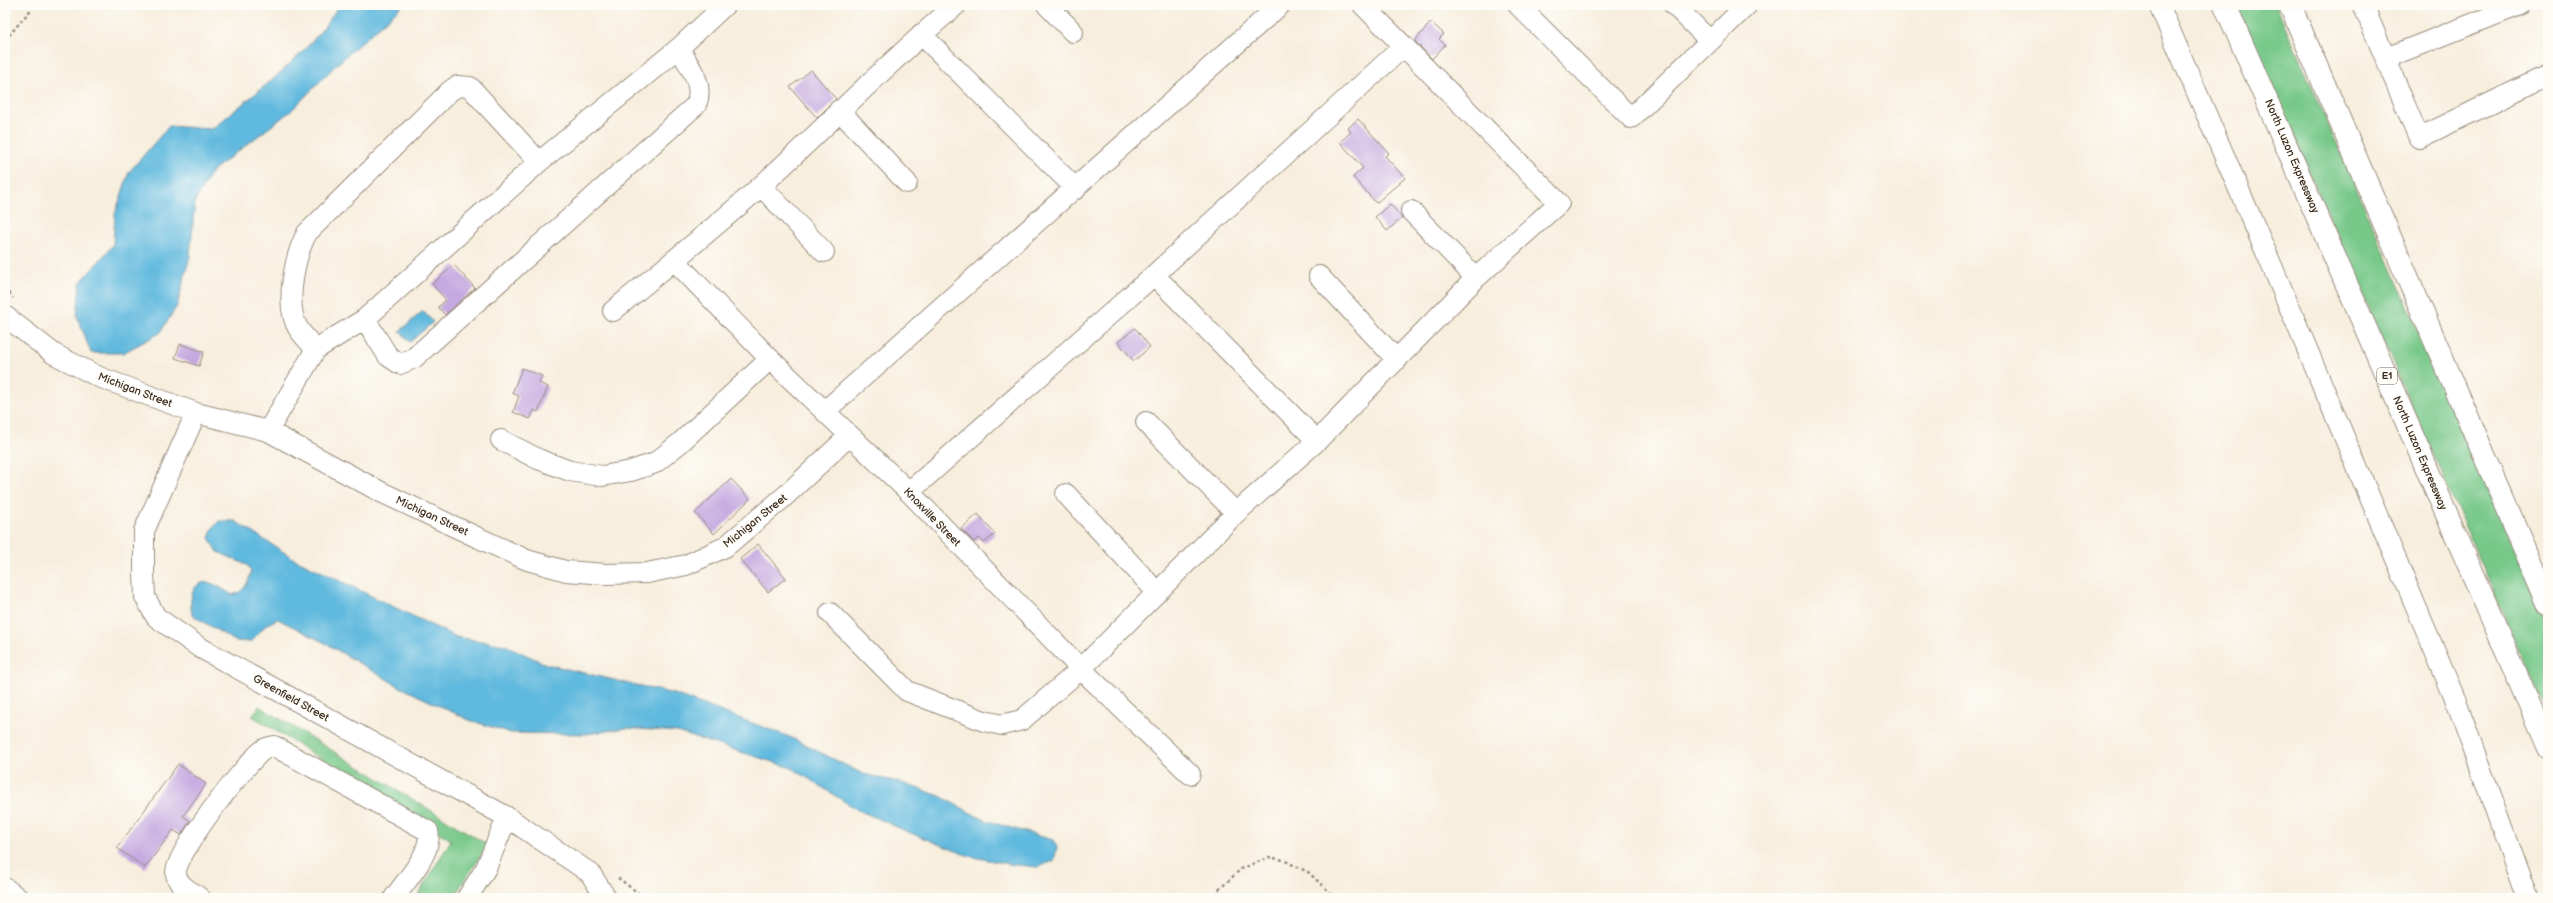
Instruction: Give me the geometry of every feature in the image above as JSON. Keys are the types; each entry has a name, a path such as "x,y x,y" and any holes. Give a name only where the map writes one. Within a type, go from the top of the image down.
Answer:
{"highway":[{"name":"North Luzon Expressway","path":"2225,5 2548,747"},
{"path":"2290,5 2548,603"}],"street":[{"path":"268,431 316,349 365,319 539,162 678,48 725,5"},
{"path":"613,311 761,186 839,110 921,34 956,5"},
{"path":"1048,5 1073,32"},
{"path":"825,411 1076,189 1280,5"},
{"path":"830,612 907,691 984,721 1002,725 1022,720 1081,669 1156,591 1236,513 1317,441 1476,278 1560,203 1403,47 1363,5"},
{"path":"1518,5 1631,118 1709,40 1747,5"},
{"path":"1674,5 1709,40"},
{"path":"2158,5 2272,266 2458,706 2527,898"},
{"path":"2363,5 2419,138 2548,75"},
{"path":"2386,58 2520,5"},
{"path":"921,34 1076,189"},
{"path":"909,492 1154,275 1403,47"},
{"path":"365,319 388,356 400,364 414,358 696,106 700,96 699,84 678,48"},
{"path":"316,349 298,328 293,316 294,267 300,247 307,234 450,91 457,86 470,87 539,162"},
{"path":"839,110 907,183"},
{"path":"761,186 824,252"},
{"path":"1411,211 1476,278"},
{"name":"Knoxville Street","path":"674,260 849,436 909,492 1081,669 1190,774"},
{"path":"1154,275 1317,441"},
{"path":"1319,276 1397,360"},
{"name":"Michigan Street","path":"5,316 30,338 60,358 99,377 196,413 268,431 381,492 527,560 566,571 606,574 647,573 686,565 725,547 784,497 849,436"},
{"path":"501,440 538,459 570,471 602,476 631,471 655,463 681,442 770,358"},
{"name":"Greenfield Street","path":"196,413 144,531 145,597 156,617 199,647 508,817 590,873 606,898"},
{"path":"1146,422 1236,513"},
{"path":"1066,494 1156,591"},
{"path":"200,898 183,886 176,875 176,864 194,836 245,769 264,749 274,746 428,831 430,840 426,849 394,898"},
{"path":"467,898 486,868 508,817"},
{"path":"5,888 18,898"}],"path":[{"path":"5,40 35,5"},
{"path":"1210,898 1241,869 1269,857 1283,860 1308,872 1336,898"},
{"path":"615,877 645,898"}],"green space":[{"path":"2236,5 2276,5 2548,625 2548,716"},
{"path":"259,706 488,845 453,898 416,898 451,840 252,716"}],"water":[{"path":"339,5 403,5 335,66 291,111 212,171 195,201 190,256 177,306 160,333 123,353 91,353 77,316 80,283 113,245 115,214 129,172 169,126 212,129 297,57 327,24"},
{"path":"423,311 433,322 410,342 400,331"},
{"path":"219,521 235,521 293,558 456,637 505,645 546,664 674,694 790,737 863,774 899,782 940,796 984,820 1053,840 1057,847 1054,861 1037,867 1008,864 969,856 908,832 856,809 792,768 677,732 626,728 587,734 511,733 469,720 400,687 325,643 278,619 267,624 250,642 235,641 192,615 191,609 191,598 195,588 199,584 210,583 233,595 243,589 250,576 251,572 247,565 218,552 209,538 212,529"}],"building":[{"path":"1431,22 1444,34 1439,39 1445,45 1432,59 1415,41"},
{"path":"811,70 836,99 817,118 790,87"},
{"path":"1358,119 1389,153 1385,156 1405,178 1376,203 1353,177 1363,168 1340,142 1351,132 1348,128"},
{"path":"1390,204 1402,218 1387,231 1375,217"},
{"path":"454,265 475,288 445,315 438,307 446,300 432,284"},
{"path":"1135,328 1150,347 1134,361 1118,342"},
{"path":"180,344 204,352 199,366 175,358"},
{"path":"522,368 542,376 539,383 548,387 538,412 534,410 530,419 513,412 519,396 512,393"},
{"path":"731,479 750,499 714,534 695,513"},
{"path":"978,514 995,534 984,543 979,538 974,542 961,529"},
{"path":"758,544 786,578 768,592 740,559"},
{"path":"178,764 206,784 183,816 190,821 181,835 173,830 145,868 117,848"}]}
